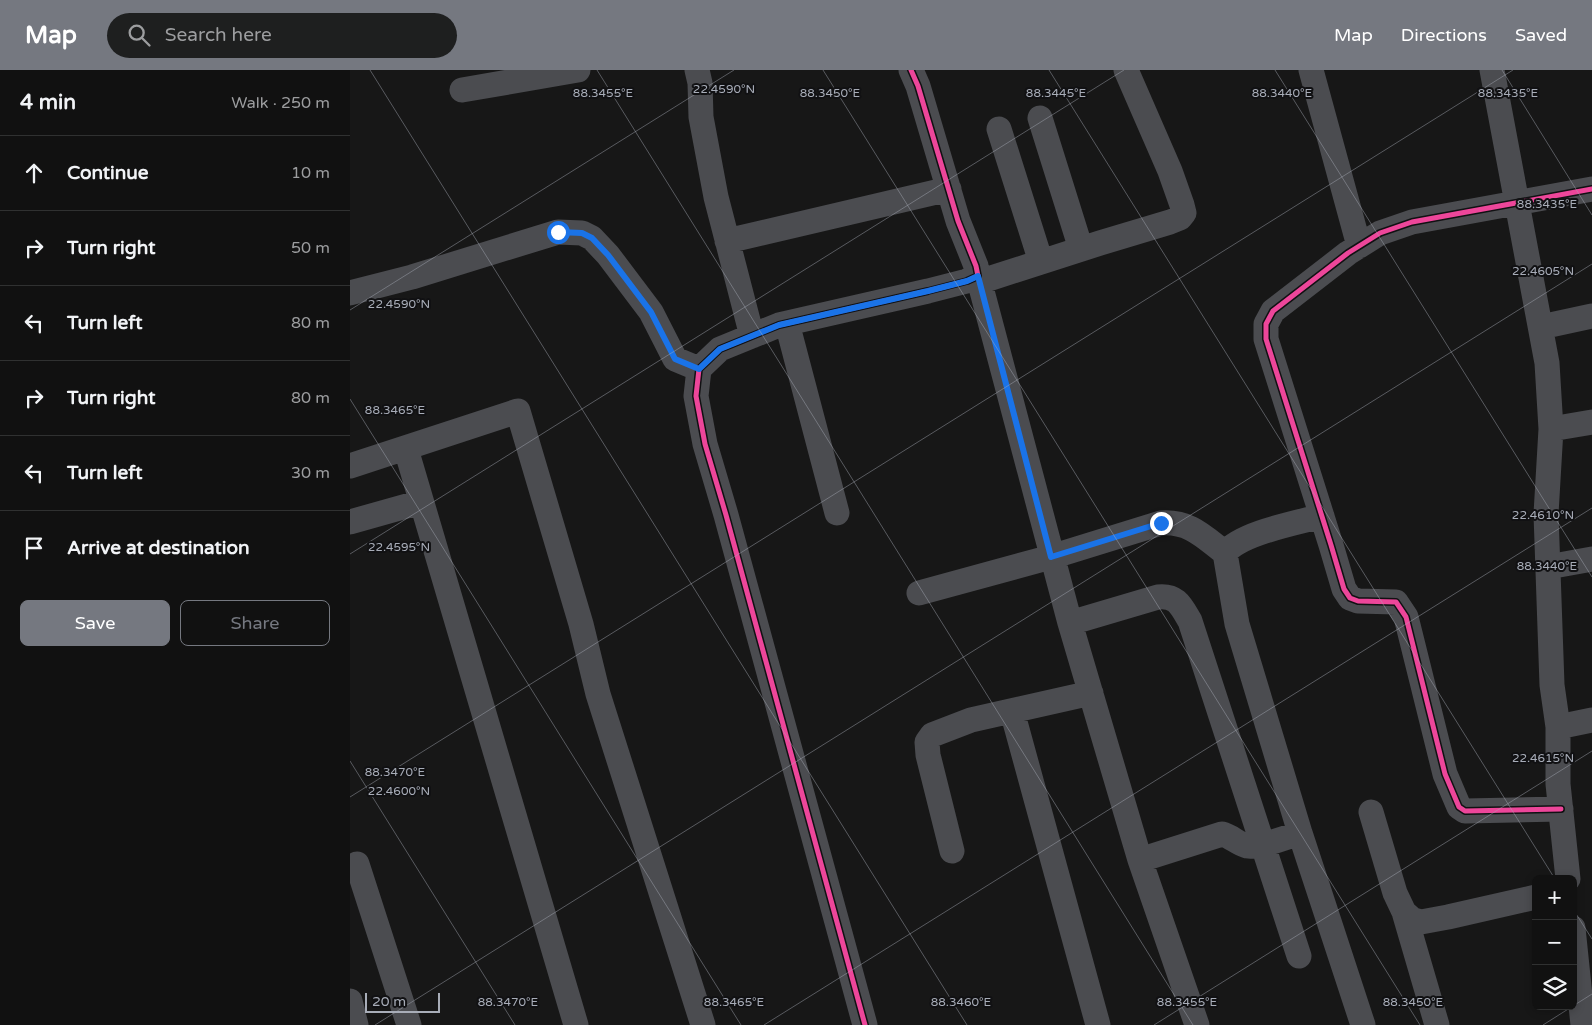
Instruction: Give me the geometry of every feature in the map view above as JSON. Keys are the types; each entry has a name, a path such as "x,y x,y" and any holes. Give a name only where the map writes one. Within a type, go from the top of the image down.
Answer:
{"street":[{"path":"462,90 578,70"},
{"path":"697,70 700,83 701,117 716,197 752,336"},
{"path":"911,70 918,86 958,221 976,266 1051,557 1140,860 1197,1025"},
{"path":"864,1025 726,515 704,444 696,396 699,369 720,349 787,323 978,279 1041,262 1180,218 1184,213 1170,171 1126,70"},
{"path":"1311,70 1359,246"},
{"path":"1492,70 1547,363 1551,429 1546,514 1552,685 1558,727 1558,784 1568,875"},
{"path":"1040,118 1081,249"},
{"path":"999,129 1041,262"},
{"path":"727,241 949,189"},
{"path":"1561,809 1465,811 1459,807 1445,774 1406,617 1396,602 1358,601 1350,598 1344,589 1266,340 1266,324 1273,311 1290,296 1380,233 1412,222 1592,190"},
{"path":"350,293 412,277 558,232 582,233 592,238 608,255 651,312 675,359 699,369"},
{"path":"1541,327 1592,316"},
{"path":"787,323 837,513"},
{"path":"350,466 518,412 581,624 598,694 703,1025"},
{"path":"1551,429 1592,422"},
{"path":"406,449 576,1025"},
{"path":"350,522 421,502"},
{"path":"1225,554 1231,546 1255,535 1322,516"},
{"path":"919,593 1051,557 1161,523 1175,522 1192,529 1225,554 1237,624 1300,833 1363,1025"},
{"path":"1548,567 1592,559"},
{"path":"1070,623 1158,597 1167,596 1173,598 1179,604 1190,621 1299,956"},
{"path":"952,851 928,755 927,742 932,735 971,720 1091,693"},
{"path":"1012,711 1098,1025"},
{"path":"1558,727 1592,720"},
{"path":"1371,812 1395,893 1404,912 1437,1025"},
{"path":"1140,860 1222,834 1230,836 1247,846 1262,844 1300,833"},
{"path":"357,864 409,1025"},
{"path":"1404,912 1413,920 1421,922 1532,898"},
{"path":"1577,965 1583,1025"},
{"path":"350,1001 356,1025"}],"cycle path":[{"path":"865,1025 705,444 696,396 699,369 720,349 779,325 928,291 967,281 978,276 976,266 958,221 918,86 911,70"},
{"path":"1561,809 1465,811 1459,807 1445,774 1406,617 1396,602 1358,601 1350,598 1344,589 1266,339 1266,324 1273,311 1348,253 1380,233 1412,222 1592,189"}],"route":[{"path":"558,232 582,233 592,238 608,255 651,312 675,359 699,369 720,349 779,325 928,291 967,281 978,276 1051,557 1161,523"}]}
